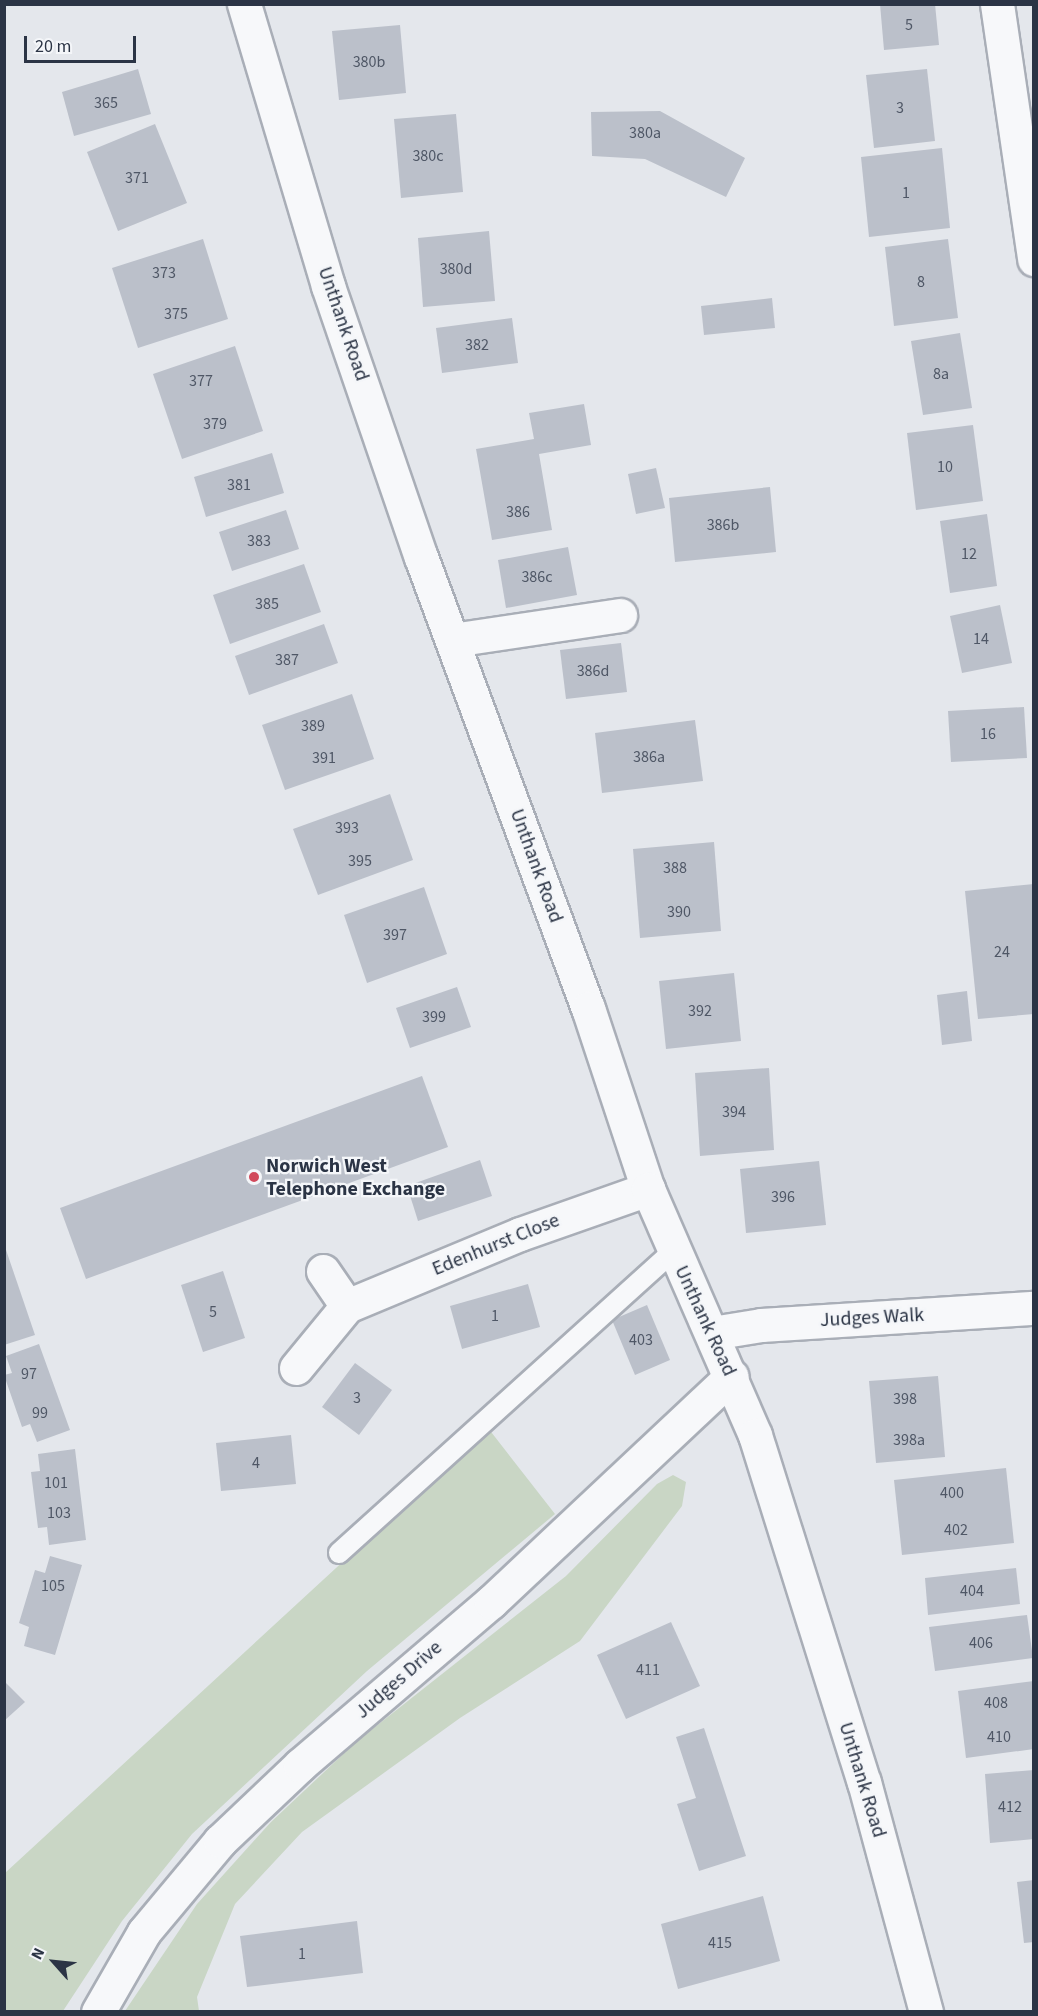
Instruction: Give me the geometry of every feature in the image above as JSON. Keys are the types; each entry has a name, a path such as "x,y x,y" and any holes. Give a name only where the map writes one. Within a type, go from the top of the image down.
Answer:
{"street":[{"name":"Unthank Road","path":"244,4 328,286 453,640 588,1008 648,1189 673,1251 732,1376 864,1782 926,2012"},
{"path":"997,4 1033,249"},
{"path":"453,640 620,615"},
{"name":"Edenhurst Close","path":"296,1368 347,1306 520,1234 648,1189"},
{"path":"323,1271 347,1306"},
{"name":"Judges Walk","path":"712,1333 761,1325 1034,1308"},
{"name":"Judges Drive","path":"98,2012 144,1932 220,1841 300,1764 491,1602 732,1376"}],"lane":[{"path":"339,1553 673,1251"}],"green space":[{"path":"488,1428 555,1514 367,1671 192,1834 122,1921 63,2011 5,2012 5,1873"},
{"path":"673,1475 686,1482 682,1506 580,1641 460,1718 302,1832 235,1904 197,1997 199,2011 125,2011 197,1904 271,1822 356,1742 566,1576 657,1484"}],"building":[{"path":"880,4 935,4 939,45 884,50"},
{"path":"400,25 406,93 339,100 332,31"},
{"path":"138,69 151,114 74,136 62,92"},
{"path":"927,69 935,141 874,148 866,75"},
{"path":"660,111 745,158 726,197 645,159 592,156 591,112"},
{"path":"456,114 463,192 401,198 394,119"},
{"path":"155,124 187,203 118,231 87,152"},
{"path":"942,148 950,228 869,237 861,157"},
{"path":"489,231 495,301 423,307 418,238"},
{"path":"203,239 228,319 138,348 112,268"},
{"path":"948,239 958,318 894,326 885,247"},
{"path":"772,298 775,328 704,335 701,306"},
{"path":"512,318 518,363 442,373 436,328"},
{"path":"960,333 972,408 923,415 911,341"},
{"path":"235,346 263,431 182,459 153,374"},
{"path":"584,404 591,445 539,454 552,530 492,540 476,449 534,439 529,413"},
{"path":"973,425 983,501 916,510 907,433"},
{"path":"272,453 284,493 206,517 194,477"},
{"path":"656,468 665,508 636,514 628,474"},
{"path":"770,487 776,552 675,562 669,498"},
{"path":"286,510 299,549 232,571 219,532"},
{"path":"987,514 997,586 950,593 940,521"},
{"path":"568,547 577,595 506,608 498,560"},
{"path":"304,564 321,612 230,644 213,595"},
{"path":"1000,605 1012,663 962,673 950,616"},
{"path":"324,624 338,663 249,695 235,656"},
{"path":"621,643 627,692 566,699 560,650"},
{"path":"352,694 374,759 285,790 262,725"},
{"path":"1024,707 1027,758 951,762 948,711"},
{"path":"695,720 703,781 602,793 595,733"},
{"path":"390,794 413,860 318,895 293,829"},
{"path":"714,842 721,931 640,938 633,849"},
{"path":"1034,884 1034,1014 978,1019 965,891"},
{"path":"424,887 447,954 367,983 344,915"},
{"path":"734,973 741,1041 666,1049 659,981"},
{"path":"457,987 471,1027 410,1048 396,1008"},
{"path":"967,991 972,1041 942,1045 937,995"},
{"path":"769,1068 774,1150 700,1156 695,1073"},
{"name":"Norwich West Telephone Exchange","path":"422,1076 448,1147 86,1279 60,1208"},
{"path":"480,1160 492,1196 418,1221 407,1186"},
{"path":"819,1161 826,1225 746,1233 740,1169"},
{"path":"4,1244 35,1335 4,1345"},
{"path":"223,1271 245,1338 203,1352 181,1285"},
{"path":"528,1284 540,1327 462,1349 450,1306"},
{"path":"647,1305 670,1360 635,1375 612,1320"},
{"path":"39,1344 70,1430 37,1442 30,1424 22,1427 4,1375 12,1373 6,1356"},
{"path":"355,1363 392,1390 359,1435 322,1407"},
{"path":"938,1376 945,1457 876,1463 869,1381"},
{"path":"291,1435 296,1484 221,1491 216,1443"},
{"path":"75,1449 86,1540 49,1545 47,1527 38,1528 31,1472 40,1471 38,1454"},
{"path":"1006,1468 1014,1543 902,1555 894,1480"},
{"path":"50,1556 82,1565 55,1655 24,1646 29,1627 19,1623 35,1570 45,1573"},
{"path":"1016,1568 1020,1604 928,1615 925,1578"},
{"path":"1027,1615 1033,1658 935,1671 929,1627"},
{"path":"671,1622 700,1686 626,1719 597,1655"},
{"path":"4,1681 25,1702 4,1721"},
{"path":"1034,1681 1034,1749 966,1758 958,1691"},
{"path":"704,1728 746,1856 699,1871 677,1804 696,1798 676,1737"},
{"path":"1034,1770 1034,1839 990,1843 985,1774"},
{"path":"1034,1880 1034,1942 1024,1943 1017,1882"},
{"path":"763,1896 780,1961 678,1989 661,1924"},
{"path":"357,1921 363,1973 247,1987 240,1936"}],"place":[{"name":"Norwich West Telephone Exchange","path":"254,1177"}]}
